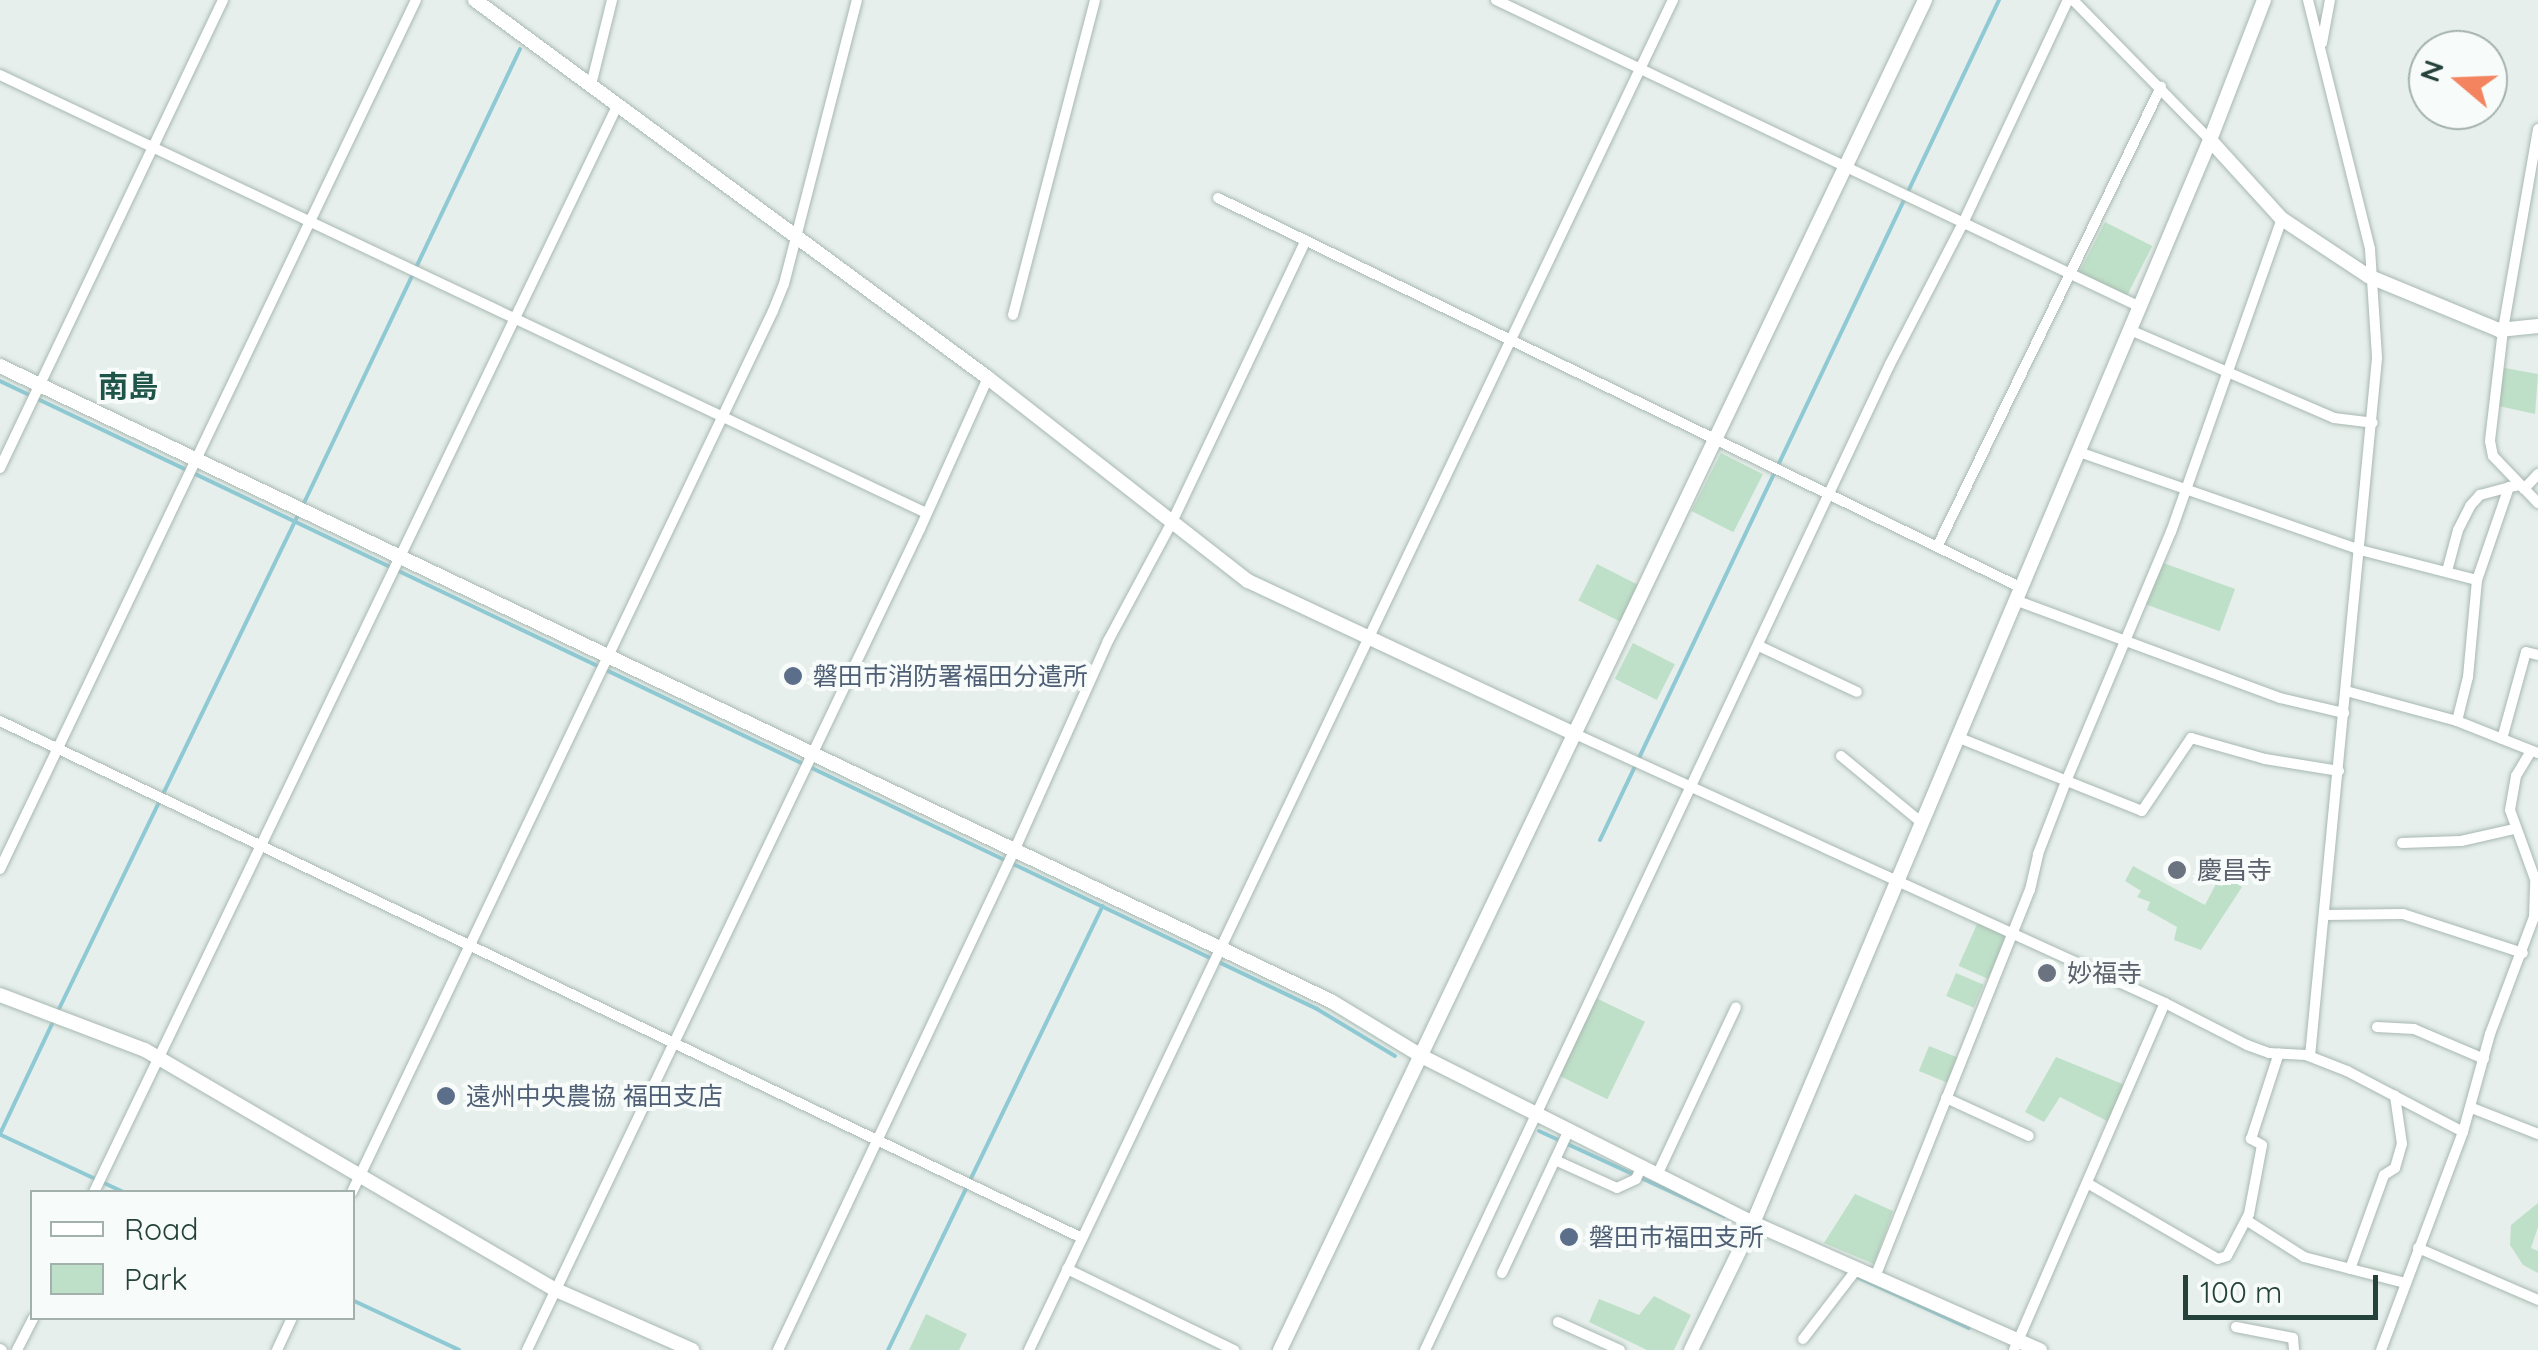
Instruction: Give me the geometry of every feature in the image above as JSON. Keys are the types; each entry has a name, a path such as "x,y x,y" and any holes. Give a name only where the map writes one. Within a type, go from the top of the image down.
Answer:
{"street":[{"path":"0,468 223,0"},
{"path":"0,869 416,0"},
{"path":"475,0 988,378 1248,582 2166,1003 2247,1045 2310,1056 2463,1132"},
{"path":"591,85 612,0"},
{"path":"353,1190 773,312 796,238 856,0"},
{"path":"1013,315 1094,0"},
{"path":"1496,0 2140,307"},
{"path":"1030,1350 1673,0"},
{"path":"1280,1350 1925,0"},
{"path":"1425,1350 1890,364 2070,0 2161,87 2282,219 2374,280 2503,330 2538,326"},
{"path":"1691,1350 1754,1223 2210,140 2264,0"},
{"path":"2308,0 2374,280 2378,358 2310,1056"},
{"path":"2320,48 2330,0"},
{"path":"0,75 720,419 926,513"},
{"path":"1936,547 2161,87"},
{"path":"95,1190 264,847 618,104"},
{"path":"2538,129 2503,330 2490,441 2493,456 2538,504"},
{"path":"1218,198 1426,295 1508,340 1936,547 2018,594 2126,643 2280,698 2344,713"},
{"path":"1876,1277 2013,933 2067,779 2187,489 2282,219"},
{"path":"778,1350 1015,850 1108,641 1172,522 1306,240"},
{"path":"2130,330 2334,418 2373,423"},
{"path":"0,366 1331,1001 1423,1057 1569,1130 1640,1172 1658,1173 1754,1223 2016,1345 2040,1350"},
{"path":"527,1350 988,378"},
{"path":"2079,452 2360,550 2476,580"},
{"path":"2447,571 2458,530 2480,495 2518,487 2538,474"},
{"path":"2457,721 2468,677 2476,580 2518,487"},
{"path":"1759,646 1857,692"},
{"path":"2502,739 2526,652 2538,655"},
{"path":"2346,691 2457,721 2534,752 2510,795 2514,829 2535,869 2534,918 2484,1059 2472,1108 2381,1350"},
{"path":"0,721 1082,1238"},
{"path":"1957,737 2142,811 2192,738 2266,758 2339,771"},
{"path":"1842,756 1922,823"},
{"path":"2402,843 2461,841 2514,829"},
{"path":"2324,916 2403,914 2523,954"},
{"path":"0,995 118,1038 160,1059 556,1290 692,1350"},
{"path":"2016,1345 2166,1003"},
{"path":"1658,1173 1736,1007"},
{"path":"2377,1027 2414,1029 2484,1059"},
{"path":"2086,1184 2218,1259 2227,1256 2246,1220 2262,1146 2251,1138 2279,1053"},
{"path":"2350,1269 2384,1174 2394,1168 2402,1144 2395,1096"},
{"path":"1946,1098 2029,1136"},
{"path":"2472,1108 2538,1134"},
{"path":"1502,1273 1569,1130"},
{"path":"1554,1160 1617,1188 1640,1172"},
{"path":"2246,1220 2304,1257 2405,1283"},
{"path":"2418,1248 2538,1300"},
{"path":"1067,1269 1234,1350"},
{"path":"1803,1339 1857,1269"},
{"path":"17,1350 32,1320"},
{"path":"276,1350 291,1320"},
{"path":"1558,1322 1620,1350"},
{"path":"2236,1327 2293,1338 2294,1350"}],"green space":[{"path":"2105,222 2152,246 2124,301 2077,277"},
{"path":"2499,367 2538,374 2535,414 2494,405"},
{"path":"1721,453 1763,474 1733,532 1691,511"},
{"path":"2158,561 2235,589 2220,631 2143,603"},
{"path":"1597,564 1639,585 1620,622 1578,601"},
{"path":"1633,643 1675,664 1657,700 1615,679"},
{"path":"2133,866 2205,905 2221,874 2242,887 2201,950 2174,940 2177,927 2147,910 2150,902 2137,897 2141,891 2125,881"},
{"path":"1978,922 2007,935 1988,979 1958,966"},
{"path":"1956,973 1984,985 1974,1008 1946,996"},
{"path":"1592,996 1645,1022 1607,1099 1554,1073"},
{"path":"1929,1046 1958,1058 1948,1083 1919,1071"},
{"path":"2056,1057 2125,1085 2109,1122 2060,1097 2044,1122 2025,1112"},
{"path":"1855,1194 1893,1211 1874,1264 1824,1243"},
{"path":"2538,1203 2538,1227 2531,1248 2538,1251 2538,1273 2523,1265 2510,1245 2511,1225"},
{"path":"1654,1296 1691,1315 1674,1350 1647,1350 1589,1322 1599,1299 1639,1315"},
{"path":"926,1314 967,1334 959,1350 909,1350"}],"waterway":[{"path":"1600,840 1999,0"},
{"path":"303,505 520,49"},
{"path":"0,381 1317,1009 1395,1056"},
{"path":"57,1013 299,513"},
{"path":"888,1350 1103,906"},
{"path":"0,1134 53,1022"},
{"path":"1539,1131 1724,1216"},
{"path":"1,1135 119,1190"},
{"path":"1855,1276 1969,1328"},
{"path":"355,1301 459,1350"}],"place":[{"name":"磐田市消防署福田分遣所","path":"793,676"},
{"name":"慶昌寺","path":"2177,870"},
{"name":"妙福寺","path":"2047,973"},
{"name":"遠州中央農協 福田支店","path":"446,1096"},
{"name":"磐田市福田支所","path":"1569,1237"}],"district":[{"name":"南島","path":"128,386"}]}
